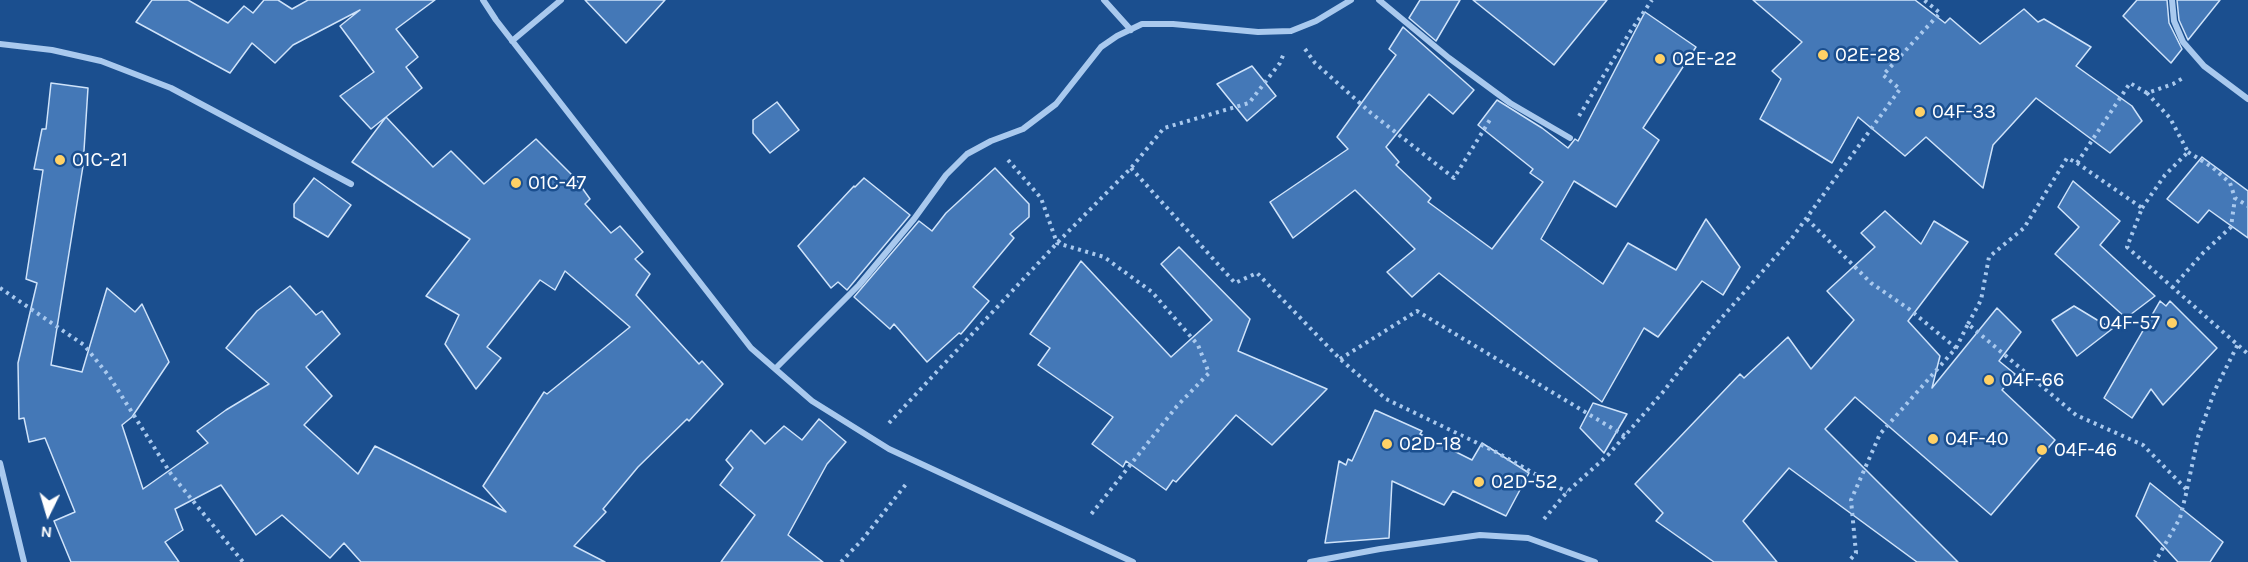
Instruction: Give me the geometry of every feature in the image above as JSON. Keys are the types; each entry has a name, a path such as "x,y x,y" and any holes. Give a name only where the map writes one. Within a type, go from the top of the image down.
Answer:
{"street":[{"path":"483,0 512,41 751,348 812,401 889,449 1133,562"},
{"path":"512,41 561,0"},
{"path":"1104,0 1131,30"},
{"path":"775,369 859,285 914,219 946,175 967,154 991,141 1023,129 1056,104 1101,47 1142,24 1173,24 1258,32 1292,31 1316,21 1351,0"},
{"path":"1379,0 1449,58 1510,103 1569,138"},
{"path":"2172,0 2174,21 2183,42 2204,66 2248,99"},
{"path":"0,44 52,50 101,62 171,88 351,184"},
{"path":"0,463 24,562"},
{"path":"1310,562 1380,549 1480,535 1528,538 1595,562"}],"path":[{"path":"1569,138 1577,119 1652,0"},
{"path":"1528,538 1567,492 1609,454 1625,436 1663,392 1710,331 1807,219 1900,88 1883,75 1940,13 1923,0"},
{"path":"1292,31 1315,63 1371,113 1454,178 1488,120 1510,103"},
{"path":"874,439 1057,243 1131,168 1164,128 1249,103 1280,63 1292,31"},
{"path":"2147,93 2173,84 2204,66"},
{"path":"2077,163 2130,82 2147,93 2170,118 2188,152 2212,167 2230,183 2235,198 2230,227 2172,288"},
{"path":"991,141 1041,198 1057,243"},
{"path":"2188,152 2164,175 2142,208 2127,247 2248,354"},
{"path":"1848,562 1857,553 1851,500 1880,434 1956,348 1981,300 1989,257 2024,228 2067,158 2142,208"},
{"path":"1131,168 1235,283 1257,273 1340,359 1386,399 1498,453 1567,492"},
{"path":"2235,198 2248,206"},
{"path":"1807,219 1871,284 1909,309 1956,348"},
{"path":"1057,243 1104,257 1152,292 1198,345 1209,373 1177,406 1124,475 1074,534"},
{"path":"0,288 84,345 109,376 171,474 243,562"},
{"path":"1340,359 1417,312 1625,436"},
{"path":"1968,324 2076,415 2143,445 2187,490"},
{"path":"2155,562 2180,518 2198,437 2215,390 2238,344"},
{"path":"842,562 922,464"}],"building":[{"path":"152,0 188,0 228,23 244,6 253,13 264,0 278,0 292,9 308,0 435,0 396,29 418,57 406,67 422,88 371,129 340,96 374,72 340,26 360,10 293,45 275,63 252,43 230,73 136,22"},
{"path":"585,0 665,0 626,43"},
{"path":"1420,0 1460,0 1436,41 1409,18"},
{"path":"1473,0 1607,0 1554,65"},
{"path":"1753,0 1915,0 1945,23 1950,18 1980,44 2024,9 2038,22 2044,19 2091,47 2076,66 2132,106 2142,121 2110,153 2036,98 1993,145 1983,188 1926,137 1905,156 1858,117 1832,163 1760,119 1781,79 1772,71 1802,42"},
{"path":"2137,0 2167,0 2169,23 2182,49 2171,63 2123,16"},
{"path":"2177,0 2220,0 2188,40 2179,20"},
{"path":"1645,12 1696,47 1643,128 1659,140 1616,207 1574,181 1541,239 1603,284 1628,243 1676,270 1706,219 1740,267 1723,295 1702,281 1658,337 1644,328 1602,402 1439,273 1412,297 1387,272 1415,249 1355,190 1293,238 1270,202 1348,149 1337,137 1396,55 1389,49 1403,27 1474,90 1453,114 1429,94 1386,147 1399,162 1396,165 1431,198 1428,202 1492,249 1543,182 1530,173 1533,169 1478,125 1497,100 1542,128 1568,148 1575,139 1578,141"},
{"path":"1252,66 1276,96 1247,121 1217,84"},
{"path":"51,83 88,88 83,166 51,365 82,372 107,288 135,312 142,304 169,362 132,417 122,425 143,489 208,443 197,431 269,384 226,348 257,311 290,286 316,315 322,311 340,334 306,367 332,396 304,425 358,474 375,446 506,512 483,486 544,392 547,394 630,327 565,271 555,290 540,280 487,347 501,358 476,389 445,344 459,315 426,296 470,239 352,162 386,117 433,167 451,151 484,184 536,139 575,178 590,199 585,204 611,233 620,226 643,252 635,259 650,274 636,295 699,364 702,361 723,384 689,421 687,419 638,467 603,509 606,512 574,546 605,562 361,562 344,543 330,558 282,515 256,535 221,485 175,509 183,530 165,542 179,562 71,562 54,521 75,512 45,438 29,442 24,418 19,419 18,363 37,283 26,279 43,170 34,169 42,129 46,129"},
{"path":"777,102 799,130 770,153 753,133 753,120"},
{"path":"2202,157 2248,191 2248,238 2209,210 2198,223 2167,199"},
{"path":"995,168 1029,204 1029,217 1010,234 1014,238 973,287 989,301 961,334 959,333 927,362 894,324 890,329 854,297 919,221 932,231 946,213"},
{"path":"314,178 351,205 328,237 294,217 294,204"},
{"path":"864,178 910,215 847,290 838,282 831,288 798,246"},
{"path":"2073,181 2120,221 2100,245 2155,296 2126,318 2055,254 2079,227 2058,207"},
{"path":"1885,211 1921,244 1934,221 1968,242 1908,321 1940,356 1932,388 1997,308 2021,332 1999,361 2015,374 2002,390 2055,440 1991,515 1855,397 1825,429 1958,562 1917,562 1789,468 1743,521 1777,562 1714,562 1656,521 1663,513 1635,484 1740,374 1744,378 1788,337 1811,369 1854,320 1827,291 1875,247 1861,233"},
{"path":"1179,247 1250,319 1238,351 1327,389 1272,445 1236,415 1176,482 1173,480 1166,490 1126,461 1123,467 1092,444 1113,417 1038,365 1050,348 1030,334 1081,261 1171,357 1212,320 1161,264"},
{"path":"2160,301 2166,306 2170,301 2217,348 2163,405 2151,389 2132,418 2104,398"},
{"path":"2074,306 2112,329 2077,356 2052,320"},
{"path":"1593,403 1627,414 1604,453 1580,428"},
{"path":"1375,410 1422,431 1420,434 1472,460 1482,443 1529,473 1506,516 1453,491 1444,505 1392,481 1389,538 1325,543 1339,461 1346,465 1348,459 1352,461"},
{"path":"819,419 846,442 827,464 788,535 823,562 721,562 755,515 720,485 733,468 726,460 751,430 765,444 784,426 802,440"},
{"path":"2150,483 2223,542 2210,562 2178,562 2136,516"}],"place":[{"name":"02E-28","path":"1823,55"},
{"name":"02E-22","path":"1660,59"},
{"name":"04F-33","path":"1920,112"},
{"name":"01C-21","path":"60,160"},
{"name":"01C-47","path":"516,183"},
{"name":"04F-57","path":"2172,323"},
{"name":"04F-66","path":"1989,380"},
{"name":"04F-40","path":"1933,439"},
{"name":"02D-18","path":"1387,444"},
{"name":"04F-46","path":"2042,450"},
{"name":"02D-52","path":"1479,482"}]}
